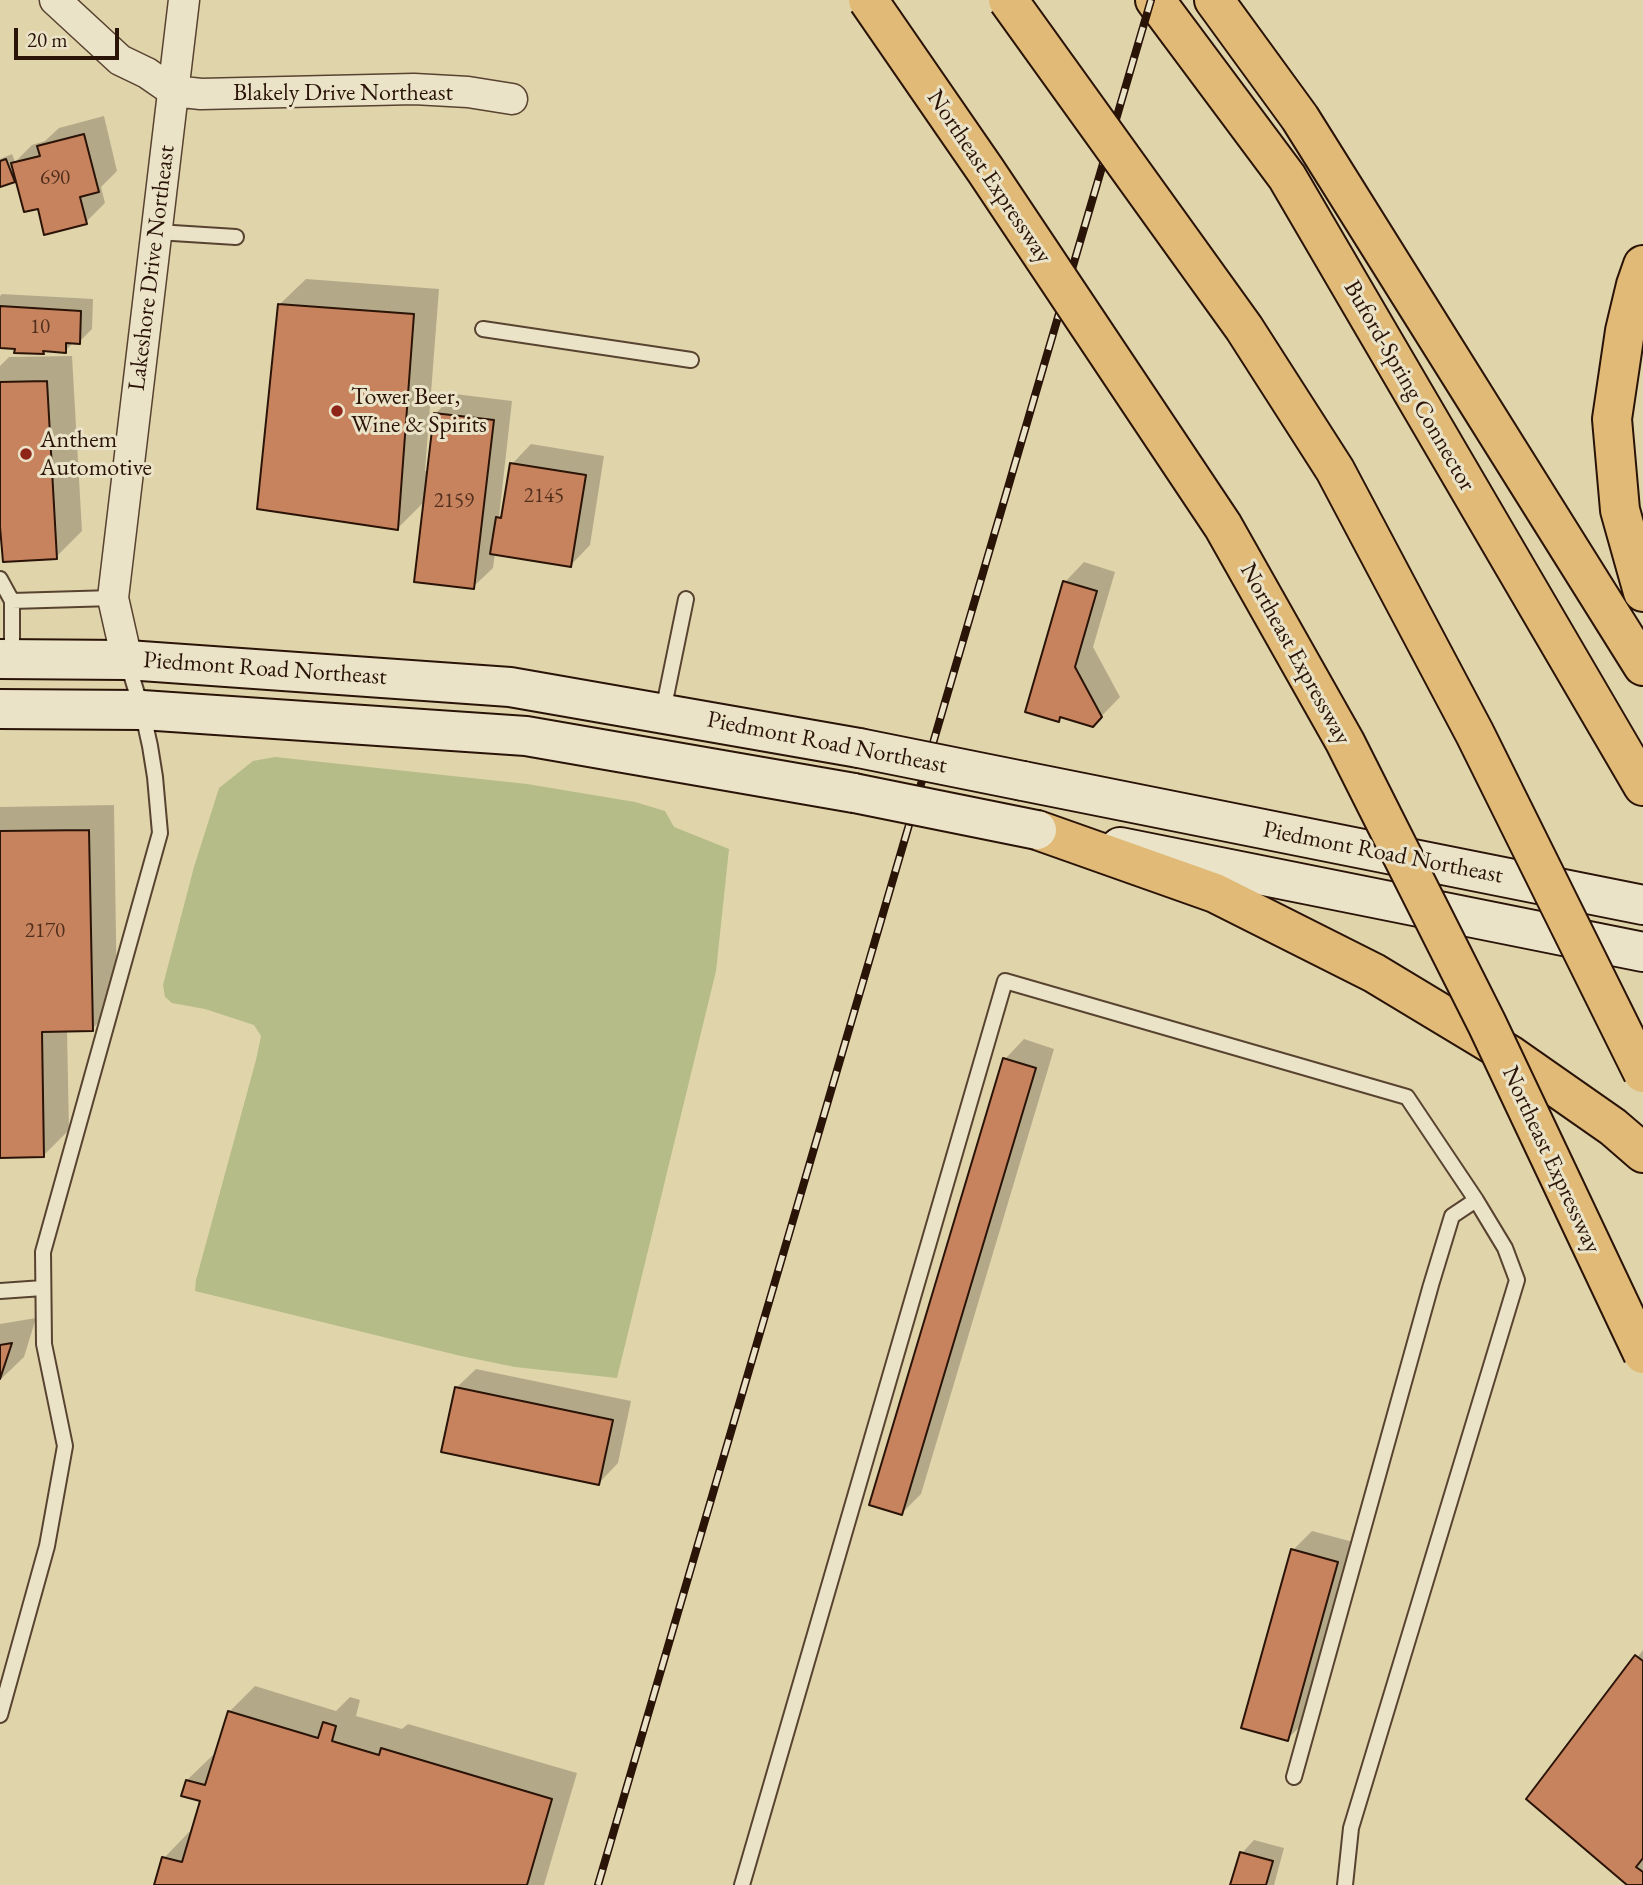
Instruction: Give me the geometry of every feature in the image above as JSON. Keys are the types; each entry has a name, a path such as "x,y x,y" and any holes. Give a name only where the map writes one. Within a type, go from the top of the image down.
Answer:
{"highway":[{"name":"Northeast Expressway","path":"868,0 986,171 1223,526 1345,742 1487,1024 1643,1354"},
{"path":"1009,0 1244,328 1335,470 1475,734 1643,1073"},
{"name":"Buford-Spring Connector","path":"1155,0 1287,177 1643,786"},
{"name":"Buford-Spring Connector","path":"1214,0 1300,118 1643,666"},
{"path":"1643,265 1625,331 1612,419 1620,510 1643,592"},
{"path":"1037,830 1215,893 1374,972 1510,1055 1613,1127 1643,1153"}],"main road":[{"name":"Piedmont Road Northeast","path":"6,659 127,660 510,687 859,748 1643,905"},
{"name":"Piedmont Road Northeast","path":"0,709 142,710 526,736 854,793 1643,952"}],"street":[{"path":"55,0 120,60 173,91"},
{"name":"Lakeshore Drive Northeast","path":"127,660 113,598 184,0"},
{"name":"Blakely Drive Northeast","path":"173,91 201,94 414,89 468,92 512,99"}],"lane":[{"path":"157,232 236,237"},
{"path":"483,329 691,360"},
{"path":"0,579 12,601 6,659"},
{"path":"12,601 113,598"},
{"path":"663,713 686,599"},
{"path":"0,1715 47,1546 65,1446 44,1344 43,1252 160,833 155,777 142,710 127,660"},
{"path":"742,1885 1005,981 1407,1097 1506,1248 1517,1280 1352,1828 1345,1885"},
{"path":"1294,1777 1452,1216 1476,1200"},
{"path":"0,1291 43,1288"}],"green space":[{"path":"275,757 527,784 635,802 665,811 674,827 729,849 716,971 617,1378 515,1367 461,1356 195,1291 261,1036 254,1025 205,1009 172,1003 165,997 163,985 194,867 219,788 253,761"}],"building":[{"path":"84,134 99,192 80,197 87,224 44,235 38,209 24,212 11,163 40,156 37,146"},
{"path":"6,159 15,182 0,187 0,161"},
{"name":"Tower Beer, Wine & Spirits","path":"278,304 414,314 398,530 257,509"},
{"path":"0,306 81,311 80,344 66,343 66,353 14,353 15,349 0,348"},
{"name":"Anthem Automotive","path":"47,381 57,559 3,562 0,527 0,382"},
{"path":"434,413 494,420 474,589 414,582"},
{"path":"510,463 586,475 571,567 490,554 496,517 501,518"},
{"path":"1063,581 1097,591 1075,667 1102,717 1093,727 1060,717 1059,722 1025,712"},
{"path":"89,830 93,1031 42,1032 44,1157 0,1158 0,831"},
{"path":"1003,1058 1036,1068 902,1515 869,1505"},
{"path":"12,1343 0,1379 0,1345"},
{"path":"455,1387 613,1420 599,1485 441,1452"},
{"path":"1291,1549 1338,1562 1288,1741 1241,1728"},
{"path":"1635,1655 1643,1661 1643,1858 1636,1867 1643,1872 1643,1885 1627,1885 1526,1799"},
{"path":"228,1711 318,1738 323,1722 336,1726 332,1741 379,1755 381,1748 552,1799 527,1885 154,1885 162,1857 182,1862 200,1801 181,1796 186,1780 205,1785"},
{"path":"1240,1852 1273,1861 1266,1885 1230,1885"}],"railway":[{"path":"598,1885 1151,0"}],"place":[{"name":"Tower Beer, Wine & Spirits","path":"337,411"},
{"name":"Anthem Automotive","path":"26,454"}]}
